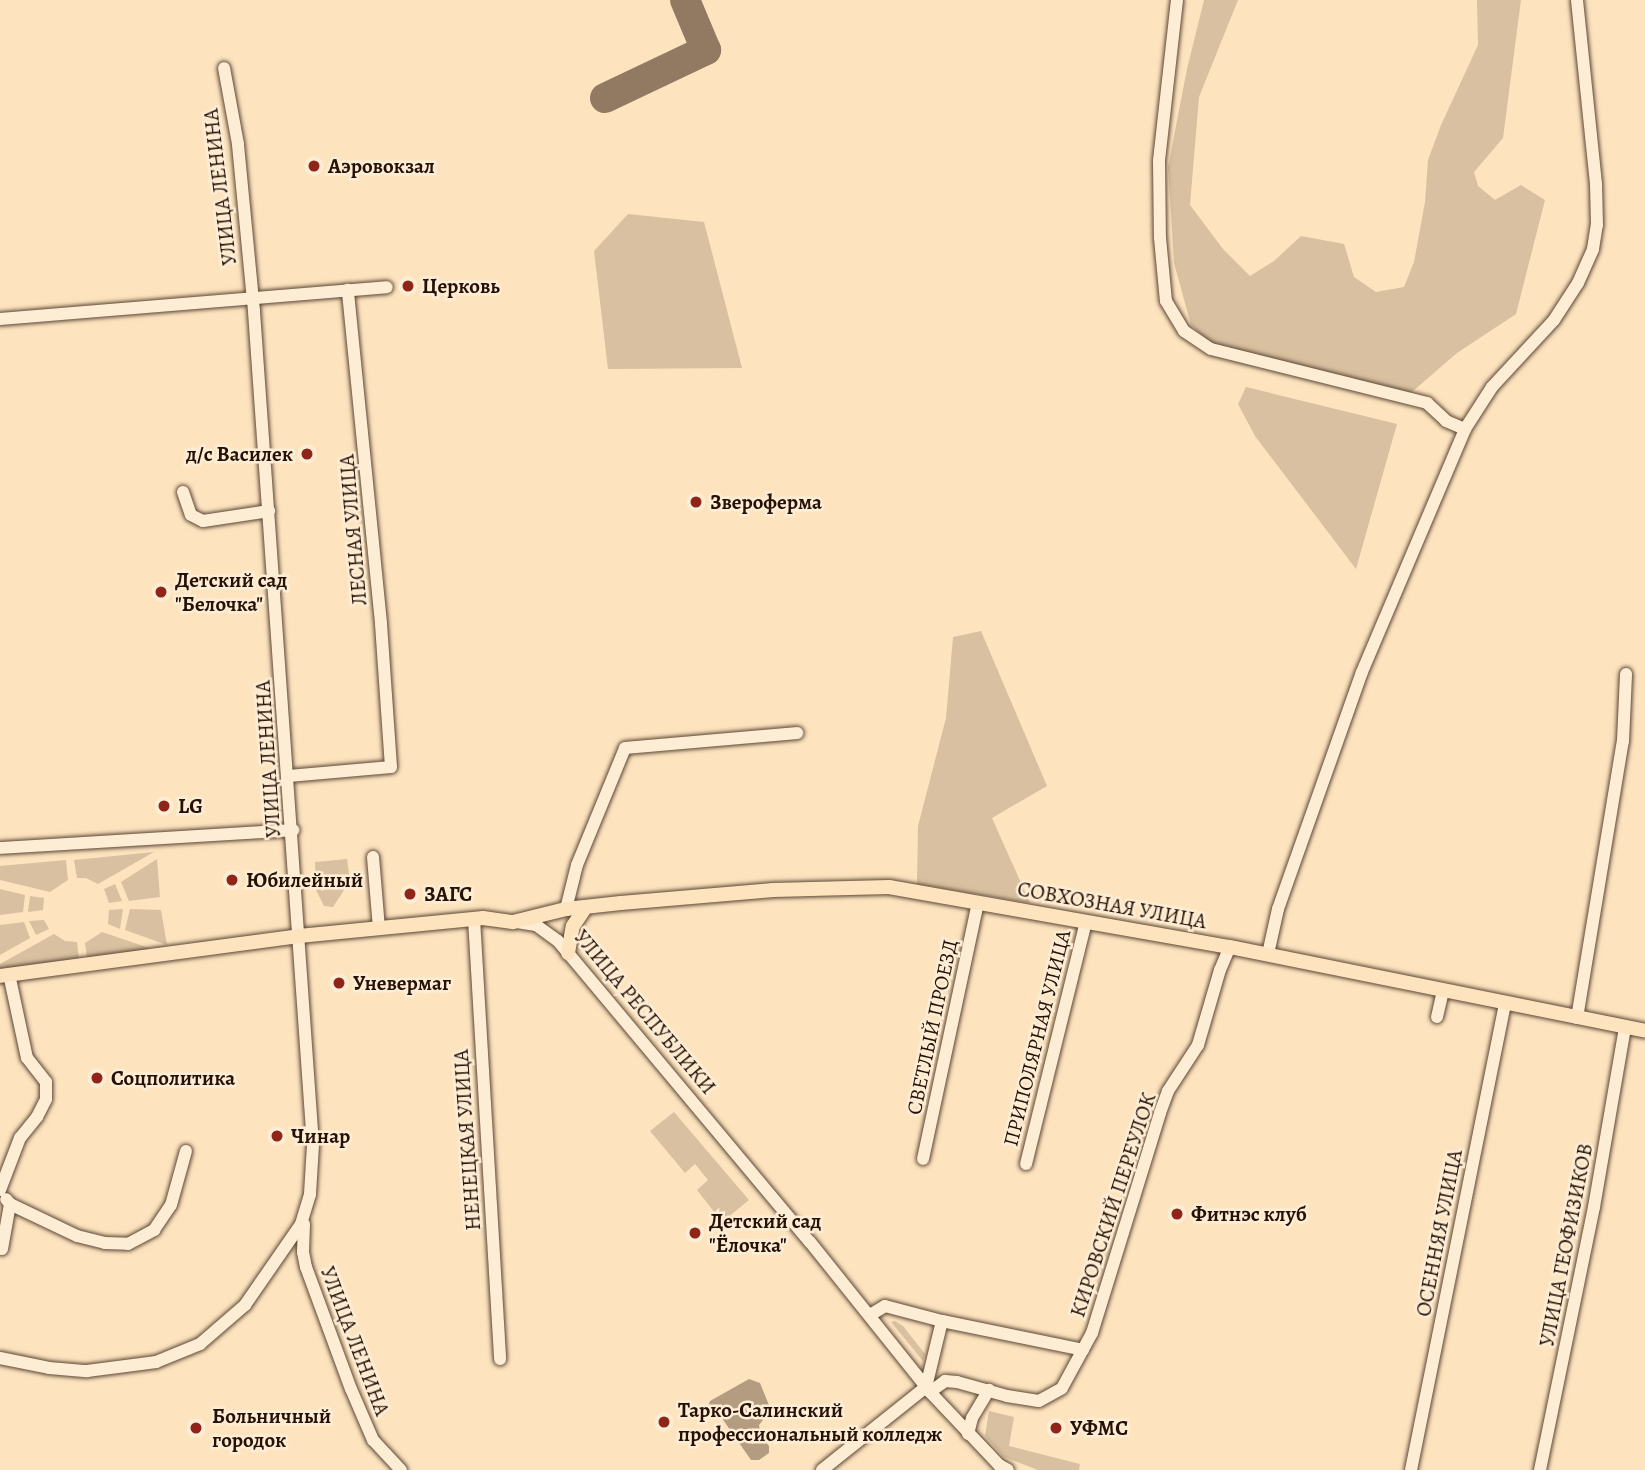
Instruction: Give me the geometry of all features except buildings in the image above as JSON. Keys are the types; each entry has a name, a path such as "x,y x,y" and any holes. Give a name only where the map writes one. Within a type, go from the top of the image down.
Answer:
{"main road":[{"name":"СОВХОЗНАЯ УЛИЦА","path":"513,922 586,907 774,890 889,887 1268,954 1645,1031"},
{"path":"568,953 573,926 586,907"},
{"name":"УЛИЦА РЕСПУБЛИКИ","path":"4,975 299,936 474,919 513,922"}],"street":[{"path":"1165,0 1177,4 1158,161 1160,238 1166,301 1184,331 1211,349 1427,403 1446,421 1465,429"},
{"path":"1268,954 1278,909 1362,673 1465,429 1492,387 1554,320 1578,284 1593,249 1597,225 1596,184 1577,0"},
{"name":"УЛИЦА ЛЕНИНА","path":"224,68 238,144 253,300 293,830 313,1146 310,1194 302,1245 306,1268 351,1390 373,1440 401,1470"},
{"path":"0,319 387,287"},
{"name":"ЛЕСНАЯ УЛИЦА","path":"289,776 391,767 379,610 348,290"},
{"path":"183,492 191,515 204,521 269,511"},
{"path":"1577,1017 1623,741 1626,674"},
{"path":"566,909 577,865 625,748 797,733"},
{"path":"0,848 293,830"},
{"path":"373,857 379,928"},
{"name":"СВЕТЛЫЙ ПРОЕЗД","path":"923,1159 978,903"},
{"name":"НЕНЕЦКАЯ УЛИЦА","path":"474,919 500,1359"},
{"name":"ПРИПОЛЯРНАЯ УЛИЦА","path":"1027,1164 1086,921"},
{"name":"УЛИЦА РЕСПУБЛИКИ","path":"513,922 536,925 568,953 870,1315 928,1389 968,1434 1008,1470"},
{"name":"КИРОВСКИЙ ПЕРЕУЛОК","path":"989,1390 1025,1401 1039,1401 1062,1388 1083,1350 1092,1333 1168,1091 1198,1045 1220,970 1230,947"},
{"name":"УЛИЦА РЕСПУБЛИКИ","path":"4,975 27,1058 46,1082 46,1100 15,1146 0,1191 10,1204"},
{"path":"1437,1017 1443,990"},
{"name":"ОСЕННЯЯ УЛИЦА","path":"1411,1470 1505,1003"},
{"name":"УЛИЦА ГЕОФИЗИКОВ","path":"1540,1470 1593,1214 1625,1027"},
{"path":"2,1249 10,1204 40,1215 77,1236 105,1243 128,1244 154,1230 171,1205 186,1151"},
{"name":"УЛИЦА ЛЕНИНА","path":"0,1358 49,1368 87,1371 156,1362 201,1344 222,1328 245,1304 279,1258 305,1213"},
{"path":"279,1258 294,1259 306,1268"},
{"path":"870,1315 885,1306 942,1321 1083,1350"},
{"path":"928,1389 942,1321"},
{"path":"822,1470 928,1389 945,1381 989,1390 977,1409 968,1434"}],"shaded area":[{"path":"1204,0 1238,0 1199,97 1190,205 1223,249 1250,276 1274,261 1301,236 1344,244 1354,277 1376,292 1404,287 1414,262 1425,202 1428,160 1478,45 1477,0 1521,0 1503,138 1474,172 1478,186 1495,200 1521,185 1545,200 1516,314 1457,353 1406,397 1217,349 1191,325 1174,263 1168,167"},
{"path":"628,214 704,222 742,368 608,369 594,251"},
{"path":"1246,387 1397,424 1356,569 1255,436 1238,404"},
{"path":"981,631 1047,786 992,818 1030,903 917,884 918,826 946,718 953,637"},
{"path":"154,852 98,884 86,878 77,878 74,860"},
{"path":"157,859 160,897 129,901 121,882"},
{"path":"347,859 350,881 333,907 324,906 316,890 315,862"},
{"path":"66,860 68,880 50,892 0,880 0,866"},
{"path":"115,884 122,901 109,903 104,889"},
{"path":"0,889 25,895 23,912 0,915"},
{"path":"30,896 44,898 43,910 28,912"},
{"path":"123,909 120,929 108,924 109,910"},
{"path":"130,909 161,910 167,945 125,930"},
{"path":"44,920 49,929 36,935 29,921"},
{"path":"24,922 30,938 0,955 0,925"},
{"path":"102,932 158,951 87,959 85,943"},
{"path":"54,934 65,941 77,942 79,960 0,970 0,964"},
{"path":"674,1112 749,1200 722,1222 697,1190 708,1180 695,1164 685,1173 650,1131"},
{"path":"895,1321 903,1326 925,1354 923,1361 891,1322"},
{"path":"749,1379 760,1383 771,1410 759,1425 761,1436 769,1446 769,1453 759,1460 751,1460 719,1414 708,1407 710,1401"},
{"path":"989,1411 1014,1417 1009,1446 1080,1464 1079,1470 1038,1470 1004,1457 985,1436"}],"taxiway":[{"path":"605,98 706,50 685,0"}],"place":[{"name":"Аэровокзал","path":"314,166"},
{"name":"Церковь","path":"408,286"},
{"name":"д/с Василек","path":"307,454"},
{"name":"Звероферма","path":"696,502"},
{"name":"Детский сад \"Белочка\"","path":"161,592"},
{"name":"LG","path":"164,806"},
{"name":"Юбилейный","path":"232,880"},
{"name":"ЗАГС","path":"410,894"},
{"name":"Уневермаг","path":"339,983"},
{"name":"Соцполитика","path":"97,1078"},
{"name":"Чинар","path":"277,1136"},
{"name":"Фитнэс клуб","path":"1177,1214"},
{"name":"Детский сад \"Ёлочка\"","path":"695,1233"},
{"name":"Тарко-Салинский профессиональный колледж","path":"664,1422"},
{"name":"Больничный городок","path":"196,1428"},
{"name":"УФМС","path":"1056,1428"}]}
